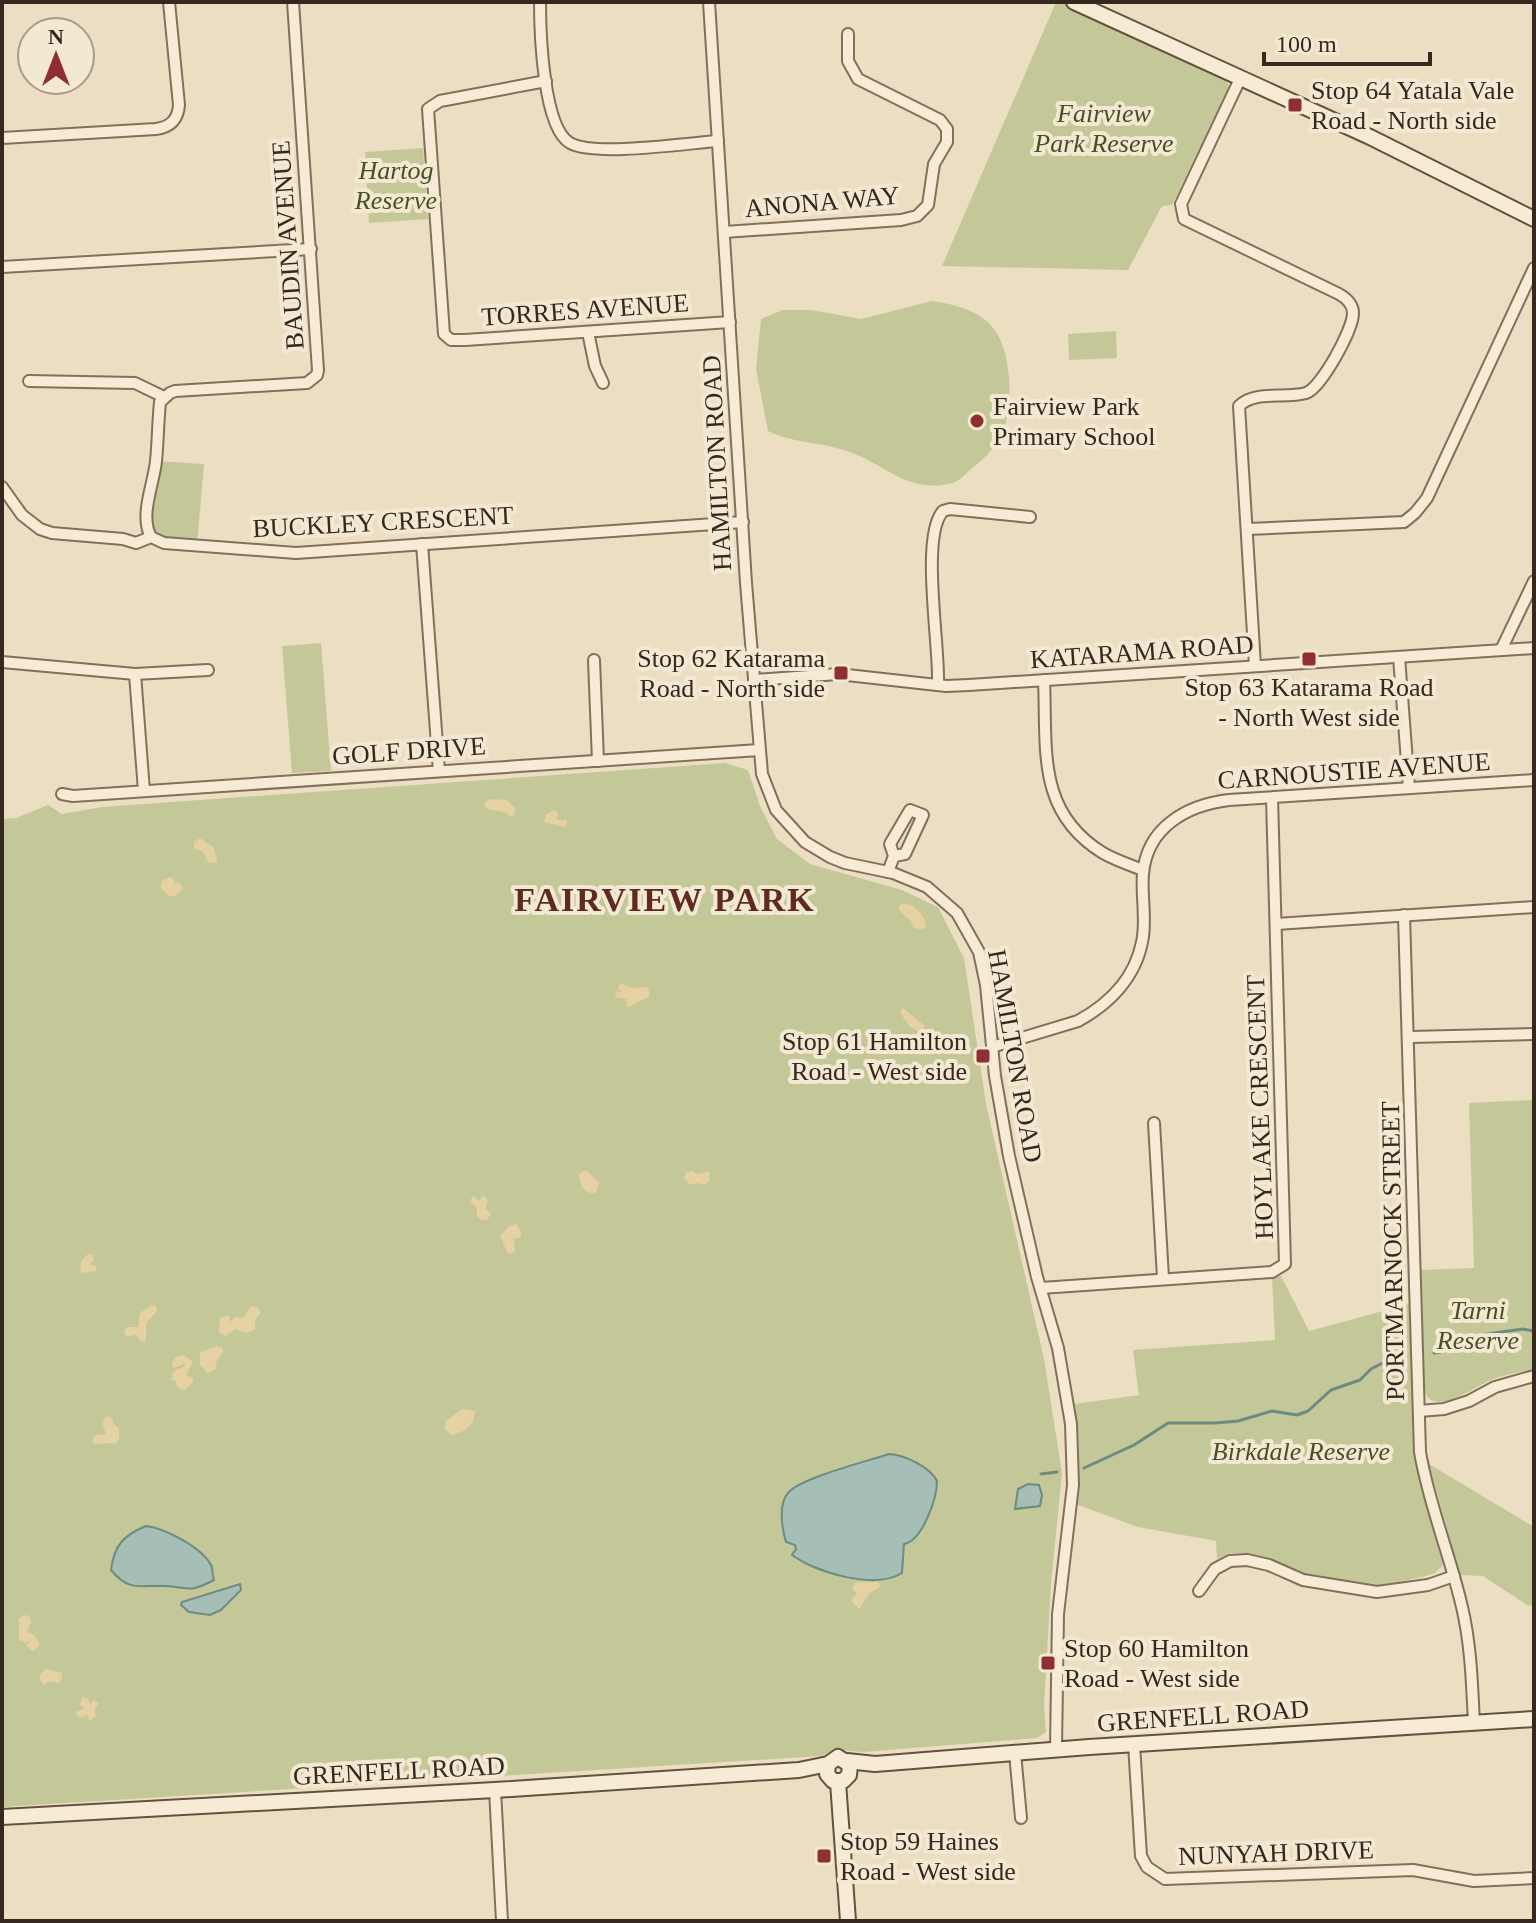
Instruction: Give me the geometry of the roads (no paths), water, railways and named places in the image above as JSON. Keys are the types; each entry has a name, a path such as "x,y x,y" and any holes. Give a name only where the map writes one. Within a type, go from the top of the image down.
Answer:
{"street":[{"path":"2,138 169,126 176,117 179,105 169,2"},
{"name":"BAUDIN AVENUE","path":"164,397 175,391 298,384 313,380 318,370 293,2"},
{"path":"540,2 541,61 559,132 571,144 620,148 718,141"},
{"name":"HAMILTON ROAD","path":"709,2 762,774 770,799 795,833 830,857 888,872 927,887 950,905 965,925 982,964 1009,1156 1065,1384 1073,1455 1069,1528 1058,1614 1056,1749"},
{"path":"1074,2 1370,137 1534,219"},
{"name":"ANONA WAY","path":"724,232 901,220 924,212 928,205 934,164 947,142 947,129 940,120 858,79 848,61 848,34"},
{"path":"1240,79 1181,204 1184,219 1339,294 1348,299 1353,311 1349,327 1317,387 1307,393 1252,398 1239,406 1255,666"},
{"name":"TORRES AVENUE","path":"546,81 440,101 428,109 444,334 451,340 465,340 730,322"},
{"path":"2,267 311,249"},
{"path":"1247,529 1375,525 1404,522 1415,513 1427,498 1534,268"},
{"path":"588,332 595,366 603,383"},
{"path":"29,381 135,383 164,397 160,402 156,461 148,509 147,528 151,537"},
{"name":"BUCKLEY CRESCENT","path":"2,487 22,515 40,529 52,533 123,539 136,543 151,537 164,543 296,553 743,522"},
{"path":"938,685 931,549 936,519 943,511 950,509 1030,517"},
{"path":"422,544 439,771"},
{"path":"1501,650 1534,581"},
{"name":"KATARAMA ROAD","path":"754,680 838,674 938,685 969,685 1534,648"},
{"path":"1399,657 1409,788"},
{"path":"594,660 598,761"},
{"path":"2,662 135,674 208,670"},
{"path":"135,674 144,791"},
{"path":"1044,680 1049,777 1055,801 1073,828 1090,844 1106,855 1143,870"},
{"name":"GOLF DRIVE","path":"62,794 73,796 759,750"},
{"name":"CARNOUSTIE AVENUE","path":"992,1047 1078,1021 1090,1015 1124,984 1133,970 1143,940 1143,870 1162,830 1191,808 1212,802 1534,780"},
{"name":"HOYLAKE CRESCENT","path":"1041,1288 1272,1272 1285,1264 1272,798"},
{"path":"888,872 894,856"},
{"path":"1276,924 1534,907"},
{"name":"PORTMARNOCK STREET","path":"1404,915 1420,1452 1467,1630 1474,1723"},
{"path":"1410,1037 1534,1034"},
{"path":"1154,1123 1163,1278"},
{"path":"1419,1411 1456,1405 1495,1387 1534,1376"},
{"path":"1199,1591 1215,1569 1230,1561 1247,1560 1269,1565 1303,1580 1377,1592 1428,1585 1454,1576"},
{"name":"GRENFELL ROAD","path":"2,1817 799,1770 838,1771 875,1764 1056,1749 1534,1719"},
{"name":"NUNYAH DRIVE","path":"1134,1744 1141,1856 1147,1867 1165,1879 1413,1870 1474,1881 1534,1878"},
{"path":"1015,1753 1021,1818"},
{"path":"838,1771 848,1921"},
{"path":"495,1790 502,1921"}],"water":[{"path":"889,1454 916,1463 937,1481 931,1508 922,1527 911,1541 904,1544 902,1573 891,1578 862,1580 816,1568 792,1555 795,1545 786,1542 782,1517 783,1503 788,1493 820,1476"},
{"path":"1028,1484 1039,1485 1042,1495 1040,1506 1015,1509 1018,1489"},
{"path":"146,1526 173,1535 201,1553 212,1567 214,1580 189,1589 135,1586 117,1577 111,1570 118,1547 126,1537"},
{"path":"240,1584 241,1590 221,1610 210,1615 189,1612 181,1605 182,1602"}],"waterway":[{"path":"1434,1353 1468,1347 1487,1334 1523,1329 1534,1331"},
{"path":"1084,1468 1134,1445 1168,1423 1238,1421 1272,1411 1297,1415 1308,1411 1331,1390 1360,1380 1371,1369 1396,1356"},
{"path":"1041,1474 1057,1472"}],"place":[{"name":"Stop 64 Yatala Vale Road - North side","path":"1295,105"},
{"name":"Fairview Park Primary School","path":"977,421"},
{"name":"Stop 63 Katarama Road - North West side","path":"1309,659"},
{"name":"Stop 62 Katarama Road - North side","path":"841,673"},
{"name":"Stop 61 Hamilton Road - West side","path":"983,1056"},
{"name":"Stop 60 Hamilton Road - West side","path":"1048,1663"},
{"name":"Stop 59 Haines Road - West side","path":"824,1856"}],"district":[{"name":"FAIRVIEW PARK","path":"665,899"}],"park label":[{"name":"Fairview Park Reserve","path":"1104,128"},
{"name":"Hartog Reserve","path":"396,185"},
{"name":"Tarni Reserve","path":"1478,1325"},
{"name":"Birkdale Reserve","path":"1301,1451"}]}
